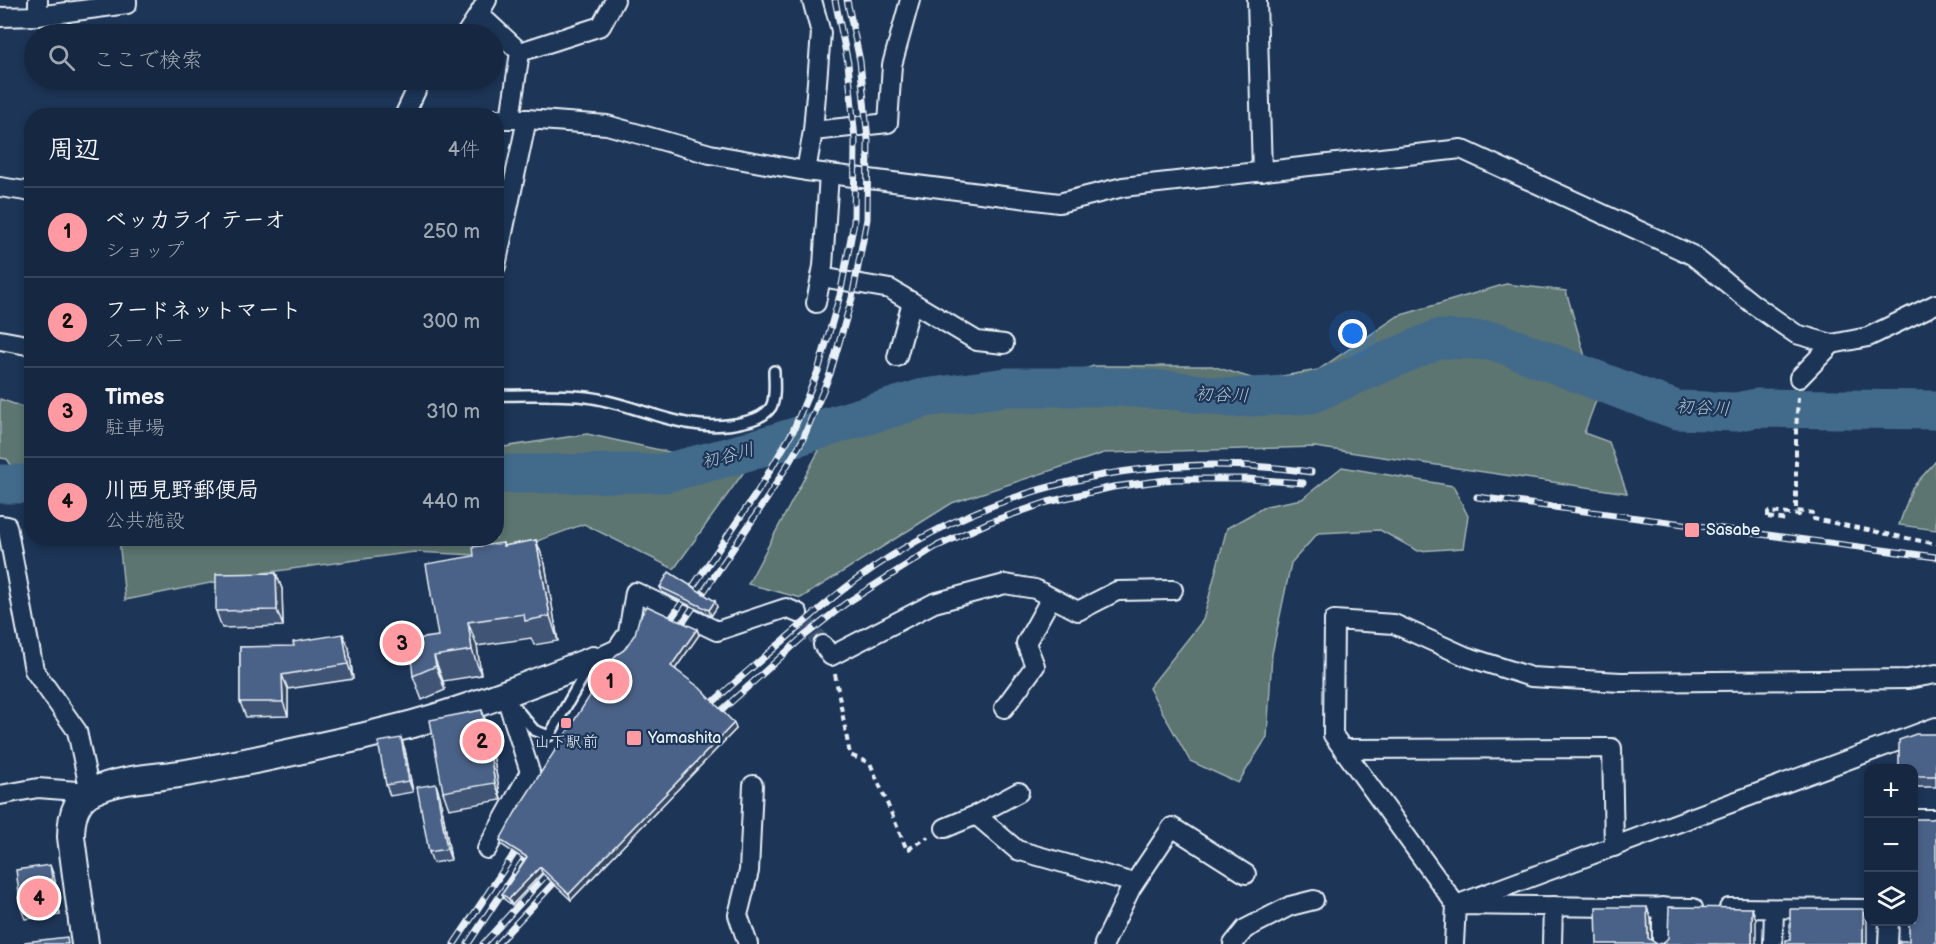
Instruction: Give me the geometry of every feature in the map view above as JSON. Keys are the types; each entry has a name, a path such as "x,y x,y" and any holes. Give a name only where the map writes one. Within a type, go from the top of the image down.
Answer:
{"street":[{"path":"0,18 38,8 127,4 127,0"},
{"path":"520,52 601,26 615,0"},
{"path":"806,171 813,131 820,33 812,0"},
{"path":"813,131 888,123 892,65 910,0"},
{"path":"1257,0 1262,172"},
{"path":"472,24 483,7 497,24"},
{"path":"504,33 520,52 504,188"},
{"path":"408,108 416,90"},
{"path":"511,119 607,125 710,154 806,171 1059,203 1123,187 1461,149 1692,255 1796,334 1832,344 1868,337 1936,304"},
{"path":"816,303 821,277 829,174"},
{"path":"0,188 24,191"},
{"path":"821,277 890,289 977,342 1004,344"},
{"path":"897,357 912,302"},
{"path":"0,340 24,344"},
{"path":"1799,378 1832,344"},
{"path":"0,525 7,526 34,670 77,731 90,792"},
{"path":"827,650 934,603 1005,584 1035,590 1077,611 1117,591 1173,590"},
{"path":"84,944 70,824 74,811 90,792 109,785 188,773 313,748 413,724 505,694 616,649 628,633 635,592 717,632 786,608 798,613"},
{"path":"1004,708 1035,666 1026,643 1051,598"},
{"path":"1454,944 1456,905 1333,735 1334,620 1394,624 1465,656 1531,677 1621,682 1908,679 1936,674"},
{"path":"488,849 530,772 505,694"},
{"path":"1456,905 1936,727"},
{"path":"1342,749 1612,748 1614,847"},
{"path":"748,944 738,915 749,871 753,785"},
{"path":"0,795 38,788 90,792"},
{"path":"945,828 1020,792"},
{"path":"976,815 1017,850 1134,883"},
{"path":"1918,819 1936,819"},
{"path":"1104,944 1134,883 1172,827 1246,874"},
{"path":"1233,944 1245,929 1290,906 1314,900"},
{"path":"1456,905 1864,909"},
{"path":"1552,944 1553,906"},
{"path":"1662,908 1662,944"},
{"path":"1773,944 1774,909"},
{"path":"1888,944 1889,926"}],"lane":[{"path":"504,395 589,398 619,403 692,426 726,427 753,420 766,413 772,405 774,371"},
{"path":"505,694 534,730 549,736 592,660"}],"path":[{"path":"1799,378 1796,431 1796,511 1814,513 1814,519 1936,544"},
{"path":"1787,520 1768,517 1768,512 1799,515 1800,511"},
{"path":"827,650 850,755 870,763 907,850 945,828"}],"green space":[{"path":"1506,284 1566,291 1597,398 1584,433 1609,442 1627,493 1315,447 1104,453 952,503 801,598 748,584 823,443 942,412 1094,366 1212,366 1258,380 1318,370 1398,316"},
{"path":"0,399 24,408 24,483 7,459 0,458"},
{"path":"587,434 746,469 674,569 584,524 496,556 414,552 255,574 125,600 120,546 504,546 504,447"},
{"path":"1936,461 1936,530 1899,525 1912,488"},
{"path":"1342,467 1453,486 1468,516 1463,548 1418,551 1380,530 1318,533 1291,563 1272,654 1267,737 1238,783 1190,761 1149,688 1203,620 1227,528 1266,506 1302,499"}],"building":[{"path":"536,540 550,616 525,621 524,614 468,622 472,650 434,656 436,666 413,676 409,640 438,636 426,564 474,556 473,547 504,546"},
{"path":"669,572 715,601 709,610 660,587"},
{"path":"276,573 277,610 216,611 216,574"},
{"path":"647,606 697,629 671,666 700,688 734,723 569,894 540,867 509,899 502,894 527,857 500,840 616,655 624,650 635,634 639,619"},
{"path":"343,634 348,664 282,675 283,702 240,702 240,647 294,646 293,642"},
{"path":"482,710 495,783 443,792 430,720"},
{"path":"1916,734 1936,734 1936,776 1918,776 1918,764 1899,764 1899,740"},
{"path":"401,738 409,781 386,785 378,742"},
{"path":"436,784 447,849 429,852 417,787"},
{"path":"1936,818 1936,944 1900,944 1900,941 1909,941 1909,926 1918,926 1918,819"},
{"path":"50,865 56,903 21,908 16,870"},
{"path":"1596,907 1647,907 1648,938 1657,944 1597,944"},
{"path":"1669,907 1752,908 1752,944 1658,944 1668,938"},
{"path":"1790,909 1863,909 1863,944 1786,944 1786,940 1790,940"},
{"path":"67,937 68,944 25,944 25,942"}],"waterway":[{"name":"初谷川","path":"504,474 665,473 732,456 924,398 1007,387 1118,387 1179,391 1230,398 1311,394 1438,339 1495,341 1677,410 1736,412 1756,408 1936,410"},
{"name":"初谷川","path":"0,484 24,484"}],"tunnel":[{"path":"798,613 823,645"}],"railway":[{"path":"662,632 758,491 793,431 818,371 840,295 854,222 855,140 848,63 835,0"},
{"path":"673,637 768,497 802,441 830,374 852,298 867,219 868,140 860,61 847,0"},
{"path":"702,712 856,580 907,547 960,519 1016,497 1073,481 1132,470 1191,466 1251,466 1311,472"},
{"path":"710,721 803,637 845,604 935,547 990,522 1048,502 1113,487 1174,479 1248,479 1303,483"},
{"path":"1477,497 1936,557"},
{"path":"454,944 524,839"},
{"path":"468,944 533,846"},
{"path":"483,944 556,864"},
{"path":"497,944 564,872"}],"place":[{"name":"Sasabe","path":"1692,530"},
{"name":"Times","path":"402,643"},
{"name":"ベッカライ テーオ","path":"610,681"},
{"name":"山下駅前","path":"566,723"},
{"name":"Yamashita","path":"634,738"},
{"name":"フードネットマート","path":"482,741"},
{"name":"川西見野郵便局","path":"39,898"}]}
